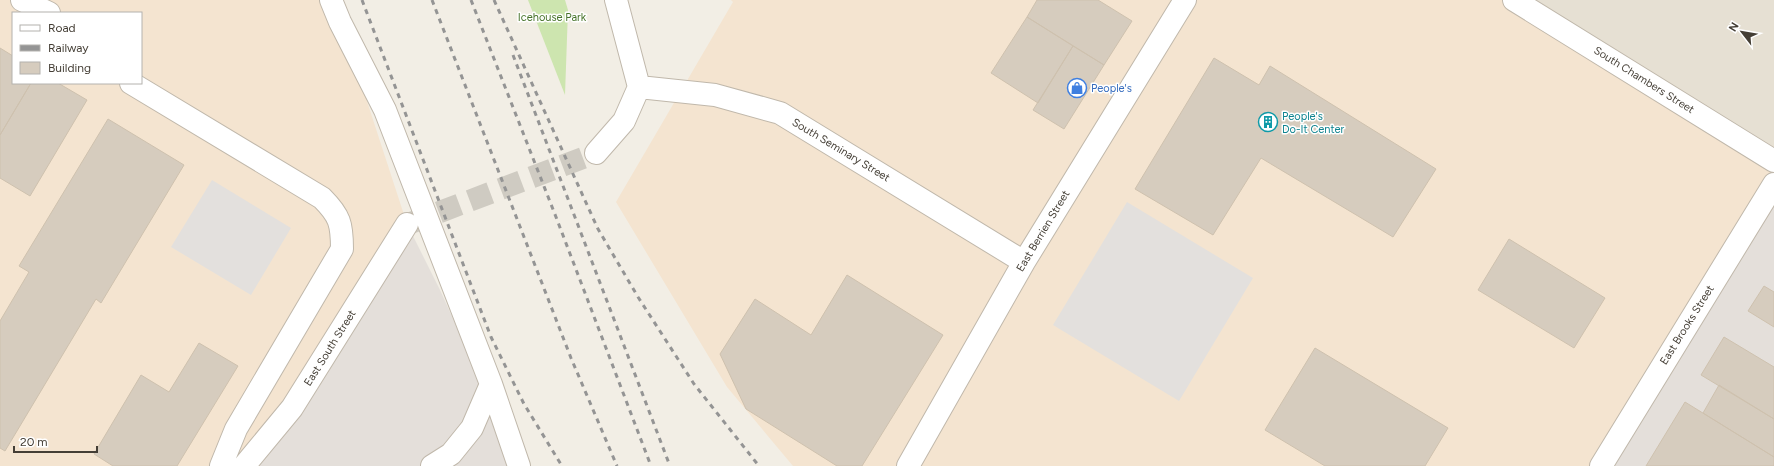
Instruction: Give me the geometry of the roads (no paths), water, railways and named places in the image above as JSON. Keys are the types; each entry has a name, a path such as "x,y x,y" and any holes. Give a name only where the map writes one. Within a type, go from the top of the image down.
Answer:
{"street":[{"path":"22,0 37,12"},
{"path":"22,0 47,12"},
{"path":"331,0 340,22 385,110 491,384 519,466"},
{"path":"596,153 624,121 639,87 616,0"},
{"name":"East Berrien Street","path":"908,466 1024,262 1185,0"},
{"name":"South Chambers Street","path":"1514,0 1774,161"},
{"path":"133,84 322,198 334,210 342,228 342,249 236,429 221,466"},
{"name":"South Seminary Street","path":"639,87 715,95 780,113 1024,262"},
{"name":"East Brooks Street","path":"1601,466 1774,184"},
{"name":"East South Street","path":"244,466 292,408 407,224"},
{"path":"432,466 451,454 472,428 491,384"}],"tunnel":[{"path":"408,224 596,153"}],"railway":[{"path":"362,0 491,337 524,404 562,466"},
{"path":"432,0 571,358 617,466"},
{"path":"471,0 651,466"},
{"path":"494,0 598,229 638,297 694,384 759,466"},
{"path":"513,55 670,466"}],"place":[{"name":"People's","path":"1077,88"},
{"name":"People's Do-It Center","path":"1268,122"}],"park label":[{"name":"Icehouse Park","path":"552,17"}]}
